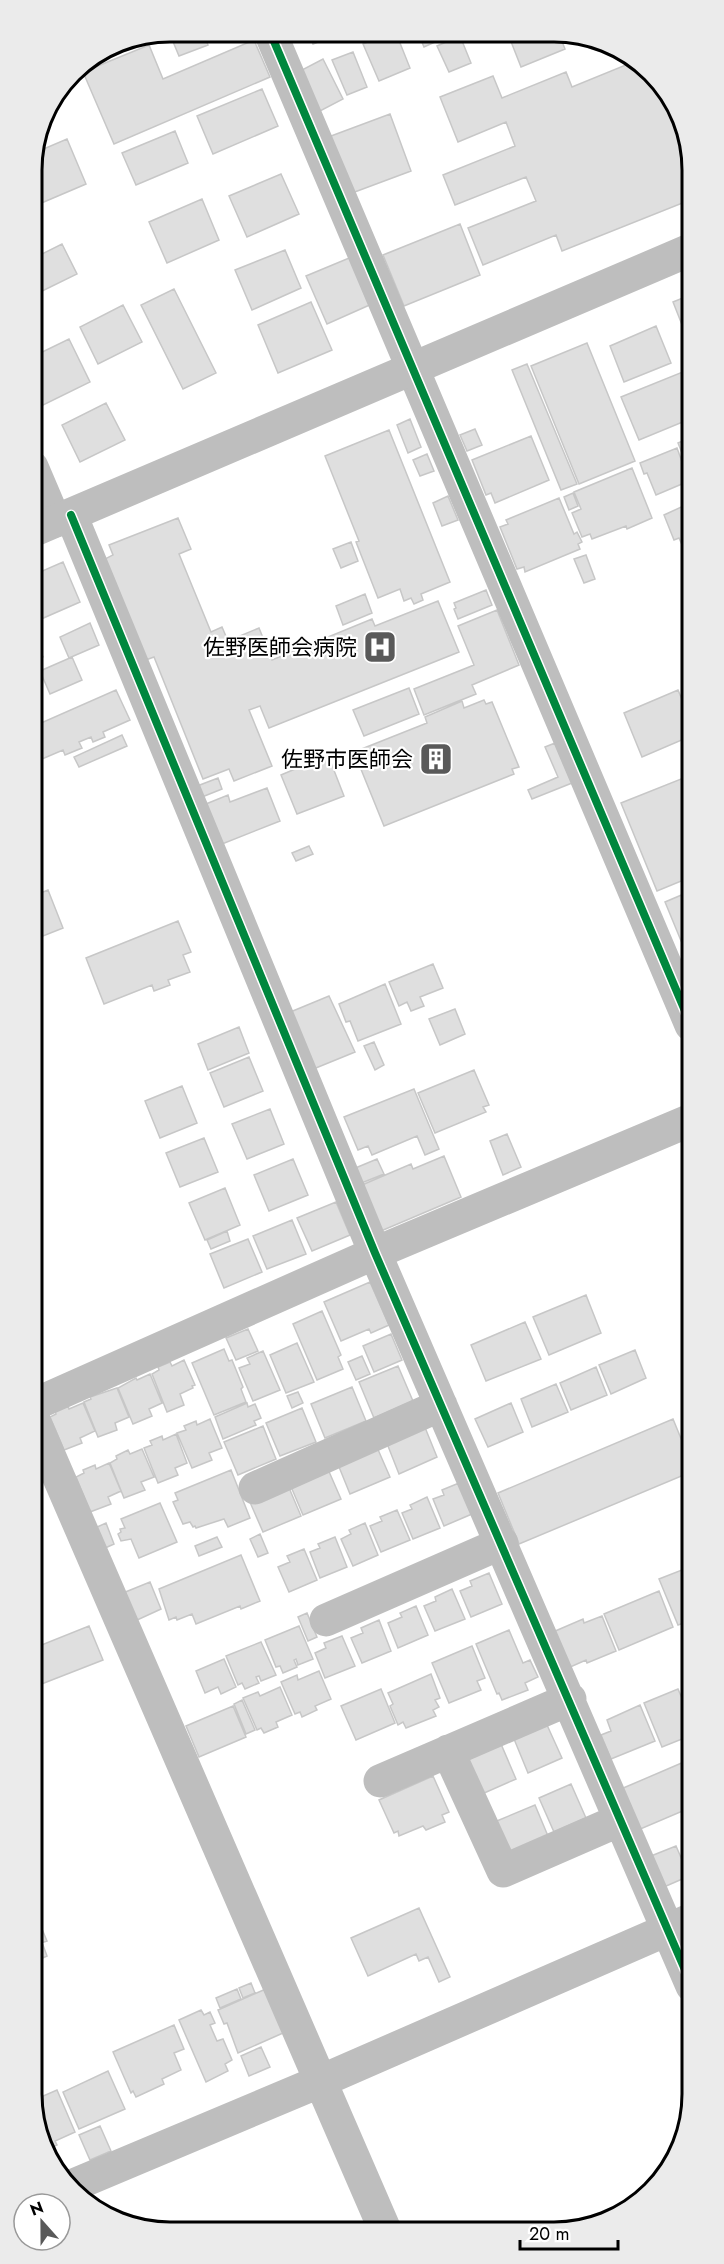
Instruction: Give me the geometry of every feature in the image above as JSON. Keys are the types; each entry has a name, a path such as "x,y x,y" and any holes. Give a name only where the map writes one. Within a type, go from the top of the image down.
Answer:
{"street":[{"path":"274,42 682,1003"},
{"path":"53,522 682,253"},
{"path":"42,493 502,1543 620,1820 680,1924 321,2081 78,2183"},
{"path":"42,1401 375,1253 682,1124"},
{"path":"255,1488 441,1405"},
{"path":"42,1439 382,2222"},
{"path":"326,1620 502,1543"},
{"path":"380,1781 570,1700"},
{"path":"448,1751 503,1871 620,1820"}],"building":[{"path":"173,42 207,42 208,45 179,56"},
{"path":"249,42 255,42 270,77 114,144 85,75 95,67 149,45 163,79"},
{"path":"400,42 410,68 379,81 363,44"},
{"path":"422,42 435,42 424,47"},
{"path":"446,42 462,42 471,63 449,72 437,46"},
{"path":"511,42 562,42 565,49 521,67"},
{"path":"353,52 367,87 347,95 332,60"},
{"path":"323,59 343,99 320,111 300,71"},
{"path":"627,65 645,79 669,113 680,145 682,203 562,251 556,235 483,265 468,228 536,201 526,177 455,205 443,175 515,146 506,122 458,142 440,97 493,76 502,98 566,72 572,87"},
{"path":"262,89 278,126 213,154 197,116"},
{"path":"390,114 411,171 344,196 323,139"},
{"path":"175,131 188,163 136,185 122,153"},
{"path":"67,139 86,184 42,203 44,149"},
{"path":"281,174 299,214 247,237 229,196"},
{"path":"202,199 219,240 167,263 149,222"},
{"path":"460,224 480,275 404,306 383,255"},
{"path":"62,244 77,274 42,291 42,254"},
{"path":"285,250 301,288 252,310 235,270"},
{"path":"354,256 374,303 327,324 306,276"},
{"path":"174,289 216,373 183,389 141,305"},
{"path":"682,298 682,325 673,302"},
{"path":"311,302 332,350 278,373 258,325"},
{"path":"123,305 142,342 98,364 80,327"},
{"path":"656,326 671,363 624,382 610,346"},
{"path":"69,339 90,382 42,406 42,352"},
{"path":"587,343 635,461 579,484 531,366"},
{"path":"527,364 577,484 561,490 512,370"},
{"path":"682,372 682,422 639,440 621,397"},
{"path":"106,403 125,440 80,462 62,425"},
{"path":"410,419 421,447 408,453 397,425"},
{"path":"475,429 482,445 467,451 460,435"},
{"path":"389,430 450,582 421,594 423,600 414,604 411,598 404,601 400,589 378,598 356,542 359,541 325,456"},
{"path":"531,436 549,480 495,503 491,493 486,495 472,460"},
{"path":"682,441 682,453 678,443"},
{"path":"677,448 682,462 682,484 656,495 640,463"},
{"path":"427,454 434,471 420,476 413,460"},
{"path":"632,468 652,518 627,529 626,526 592,539 590,534 582,537 572,513 581,509 574,492"},
{"path":"573,493 578,506 569,510 564,497"},
{"path":"448,496 458,520 442,526 433,503"},
{"path":"559,498 574,534 577,532 582,542 578,544 580,549 525,572 524,567 517,569 500,527 508,524 506,520"},
{"path":"682,507 682,545 679,538 674,540 664,515"},
{"name":"佐野医師会病院","path":"178,518 191,549 179,554 211,632 222,627 228,641 259,628 272,660 372,619 375,626 438,601 459,652 269,728 260,706 249,710 272,766 234,781 229,769 203,779 154,657 143,661 103,560 113,555 109,545"},
{"path":"351,542 358,561 341,568 333,549"},
{"path":"586,555 595,579 584,583 574,559"},
{"path":"63,562 80,602 42,619 42,571"},
{"path":"486,590 492,605 458,619 454,603"},
{"path":"365,594 372,613 343,625 336,606"},
{"path":"497,610 519,665 472,685 476,694 424,715 414,689 474,665 458,626"},
{"path":"90,623 99,645 69,658 60,637"},
{"path":"72,657 82,680 50,694 42,670"},
{"path":"409,688 419,714 364,736 353,710"},
{"path":"116,690 130,720 103,732 105,737 93,742 91,737 79,742 82,748 65,755 63,750 42,759 42,723"},
{"path":"678,690 682,700 682,740 642,757 624,713"},
{"name":"佐野市医師会","path":"484,700 486,704 492,702 519,767 512,769 514,774 384,826 354,752 427,723 425,717 462,701 464,708"},
{"path":"122,735 127,746 79,767 74,757"},
{"path":"555,743 572,783 532,799 528,790 558,777 545,747"},
{"path":"328,755 344,796 297,814 281,775"},
{"path":"218,778 222,789 197,799 192,788"},
{"path":"682,779 682,881 657,891 621,803"},
{"path":"267,788 280,821 217,846 201,806 228,795 230,802"},
{"path":"309,846 313,854 296,861 292,853"},
{"path":"48,890 63,928 42,936 42,892"},
{"path":"682,895 682,943 665,902"},
{"path":"178,921 191,952 183,955 190,972 168,980 170,985 154,991 152,985 104,1004 86,958"},
{"path":"433,964 443,988 420,997 424,1006 411,1011 407,1002 399,1006 389,982"},
{"path":"385,984 401,1024 358,1041 350,1021 346,1022 339,1004"},
{"path":"329,996 355,1052 311,1070 288,1013"},
{"path":"455,1009 465,1034 440,1045 429,1019"},
{"path":"239,1027 249,1053 208,1070 198,1044"},
{"path":"374,1042 384,1065 375,1070 364,1046"},
{"path":"249,1057 263,1091 224,1107 210,1073"},
{"path":"474,1070 489,1105 483,1107 486,1112 435,1133 418,1093"},
{"path":"182,1086 197,1123 160,1138 145,1101"},
{"path":"414,1089 439,1149 425,1155 417,1136 372,1155 368,1146 358,1150 344,1117"},
{"path":"270,1109 284,1144 247,1159 232,1124"},
{"path":"507,1134 521,1167 503,1175 490,1141"},
{"path":"204,1138 218,1172 180,1187 166,1153"},
{"path":"444,1156 461,1197 381,1231 362,1185 411,1164 413,1169"},
{"path":"293,1159 308,1195 269,1211 254,1175"},
{"path":"377,1159 384,1174 359,1184 353,1169"},
{"path":"225,1188 240,1225 205,1240 189,1203"},
{"path":"336,1202 350,1235 312,1251 297,1218"},
{"path":"292,1220 306,1254 267,1269 253,1236"},
{"path":"227,1231 230,1241 211,1249 207,1240"},
{"path":"248,1239 262,1272 224,1288 210,1254"},
{"path":"370,1282 389,1325 371,1333 369,1329 341,1341 324,1302"},
{"path":"586,1295 601,1333 549,1355 533,1317"},
{"path":"322,1311 341,1355 338,1357 343,1369 317,1380 293,1324"},
{"path":"525,1322 541,1359 486,1381 471,1345"},
{"path":"248,1329 258,1351 236,1360 226,1338"},
{"path":"391,1334 402,1360 374,1372 363,1346"},
{"path":"297,1343 314,1382 286,1393 270,1355"},
{"path":"224,1349 229,1361 232,1360 243,1387 241,1389 246,1402 214,1415 192,1363"},
{"path":"635,1350 646,1378 611,1394 599,1365"},
{"path":"263,1351 280,1390 253,1401 239,1368 250,1364 247,1358"},
{"path":"362,1356 370,1374 356,1380 348,1362"},
{"path":"184,1360 195,1385 180,1394 184,1405 167,1412 152,1374 159,1370 158,1367 170,1362 172,1366"},
{"path":"398,1366 413,1401 374,1418 359,1382"},
{"path":"596,1367 607,1395 571,1410 560,1383"},
{"path":"150,1374 162,1403 149,1409 152,1416 133,1424 118,1388 136,1378 137,1380"},
{"path":"556,1384 568,1412 532,1427 521,1399"},
{"path":"352,1387 366,1421 325,1438 311,1404"},
{"path":"117,1388 129,1417 115,1423 117,1430 98,1437 84,1402 91,1399 90,1397"},
{"path":"298,1392 303,1403 292,1408 287,1396"},
{"path":"83,1403 95,1431 80,1438 82,1443 64,1450 50,1417 56,1414 55,1411 68,1406 69,1409"},
{"path":"247,1403 248,1407 255,1404 261,1418 254,1421 256,1425 223,1439 215,1417"},
{"path":"511,1403 523,1432 488,1447 475,1419"},
{"path":"302,1408 316,1442 280,1456 266,1423"},
{"path":"210,1419 222,1448 209,1453 212,1460 192,1468 177,1433 186,1430 184,1426 196,1421 197,1425"},
{"path":"673,1419 682,1441 682,1476 519,1544 498,1493"},
{"path":"424,1425 437,1457 399,1474 386,1441"},
{"path":"263,1426 276,1459 238,1475 224,1442"},
{"path":"176,1434 187,1463 175,1468 178,1475 158,1483 144,1448 152,1445 150,1441 162,1436 163,1440"},
{"path":"376,1445 390,1477 350,1494 337,1462"},
{"path":"142,1449 154,1477 141,1482 145,1490 124,1498 110,1463 117,1459 116,1456 128,1450 130,1454"},
{"path":"109,1463 121,1491 108,1497 111,1504 90,1512 76,1477 84,1473 83,1470 95,1465 96,1469"},
{"path":"327,1467 341,1499 303,1515 289,1482"},
{"path":"231,1470 250,1518 228,1527 224,1519 196,1528 190,1522 183,1524 173,1502 178,1500 175,1493"},
{"path":"287,1483 301,1516 263,1532 249,1500"},
{"path":"459,1483 472,1514 444,1526 433,1499 444,1495 442,1490"},
{"path":"427,1497 440,1528 413,1539 402,1513 412,1509 410,1505"},
{"path":"160,1503 177,1542 139,1558 131,1539 121,1541 118,1534 121,1532 120,1529 125,1528 121,1519"},
{"path":"397,1510 410,1540 381,1552 370,1526 382,1521 380,1517"},
{"path":"106,1523 114,1544 103,1549 95,1528"},
{"path":"365,1523 378,1555 353,1566 341,1539 351,1534 349,1530"},
{"path":"260,1534 268,1553 258,1557 250,1539"},
{"path":"217,1537 222,1547 199,1556 195,1546"},
{"path":"335,1537 347,1567 320,1578 310,1552 320,1548 318,1544"},
{"path":"304,1549 317,1580 289,1592 278,1567 290,1562 287,1556"},
{"path":"241,1555 260,1601 241,1609 240,1606 196,1624 192,1614 177,1620 176,1617 169,1620 159,1589"},
{"path":"682,1570 682,1624 678,1625 659,1579"},
{"path":"489,1573 502,1604 471,1617 460,1591 472,1586 470,1581"},
{"path":"150,1582 161,1609 135,1621 123,1593"},
{"path":"452,1589 465,1619 435,1631 424,1606 436,1601 435,1597"},
{"path":"659,1591 673,1627 619,1650 604,1614"},
{"path":"416,1606 428,1635 398,1648 388,1623 402,1617 400,1613"},
{"path":"307,1613 317,1637 308,1641 298,1617"},
{"path":"602,1616 616,1651 568,1668 553,1632 583,1619 584,1623"},
{"path":"379,1620 391,1651 362,1663 351,1638 363,1633 361,1628"},
{"path":"89,1626 103,1660 42,1684 42,1645"},
{"path":"299,1626 313,1659 298,1665 296,1659 294,1660 297,1667 283,1673 280,1666 276,1667 265,1640"},
{"path":"509,1630 523,1663 530,1660 538,1677 525,1683 528,1690 502,1700 499,1693 497,1694 476,1644"},
{"path":"342,1636 355,1666 325,1678 315,1653 326,1648 324,1643"},
{"path":"261,1642 276,1675 261,1681 259,1676 256,1677 259,1683 245,1689 242,1683 238,1685 226,1656"},
{"path":"472,1646 485,1678 477,1681 481,1690 449,1703 432,1663"},
{"path":"224,1659 236,1687 221,1694 218,1687 205,1693 196,1671"},
{"path":"319,1671 331,1699 315,1706 317,1710 302,1717 300,1712 295,1714 281,1682 297,1675 298,1680"},
{"path":"431,1674 440,1698 435,1700 439,1707 433,1710 436,1716 406,1728 403,1722 398,1725 390,1706 393,1704 388,1693"},
{"path":"280,1687 292,1715 276,1722 278,1727 264,1733 261,1728 257,1730 243,1698 258,1692 260,1696"},
{"path":"381,1689 395,1723 356,1740 341,1706"},
{"path":"678,1689 682,1698 682,1739 662,1747 644,1703"},
{"path":"242,1700 255,1730 246,1734 234,1704"},
{"path":"640,1705 655,1741 611,1759 601,1735 611,1731 607,1720"},
{"path":"233,1706 246,1737 199,1757 186,1726"},
{"path":"547,1725 562,1758 528,1773 514,1739"},
{"path":"501,1744 516,1779 482,1794 467,1759"},
{"path":"682,1763 682,1811 638,1830 621,1789"},
{"path":"433,1776 449,1812 442,1815 445,1822 426,1830 423,1826 399,1836 398,1831 394,1833 379,1800"},
{"path":"571,1784 586,1818 554,1832 539,1798"},
{"path":"535,1805 548,1836 505,1854 492,1823"},
{"path":"676,1846 682,1860 682,1879 664,1887 651,1856"},
{"path":"419,1908 450,1977 439,1982 428,1957 419,1961 416,1954 368,1976 351,1938"},
{"path":"42,1929 47,1941 42,1943"},
{"path":"42,1945 47,1956 42,1958"},
{"path":"251,1983 255,1993 243,1998 239,1988"},
{"path":"268,1988 283,2033 238,2053 227,2023 224,2024 218,2010"},
{"path":"237,1989 241,1999 220,2008 216,1998"},
{"path":"201,2010 204,2015 210,2012 215,2023 210,2025 217,2041 223,2039 232,2060 225,2064 228,2071 206,2082 179,2020"},
{"path":"174,2025 184,2049 174,2053 181,2070 162,2079 164,2084 136,2097 133,2091 131,2093 113,2052"},
{"path":"261,2047 270,2067 249,2076 241,2056"},
{"path":"108,2071 125,2109 79,2129 63,2092"},
{"path":"57,2090 75,2132 55,2141 57,2145 54,2147 44,2119 42,2097"},
{"path":"100,2126 111,2151 90,2160 79,2135"}],"cycle path":[{"path":"274,42 682,1004"},
{"path":"71,515 375,1253 682,1963"}],"place":[{"name":"佐野医師会病院","path":"380,647"},
{"name":"佐野市医師会","path":"436,759"}]}
